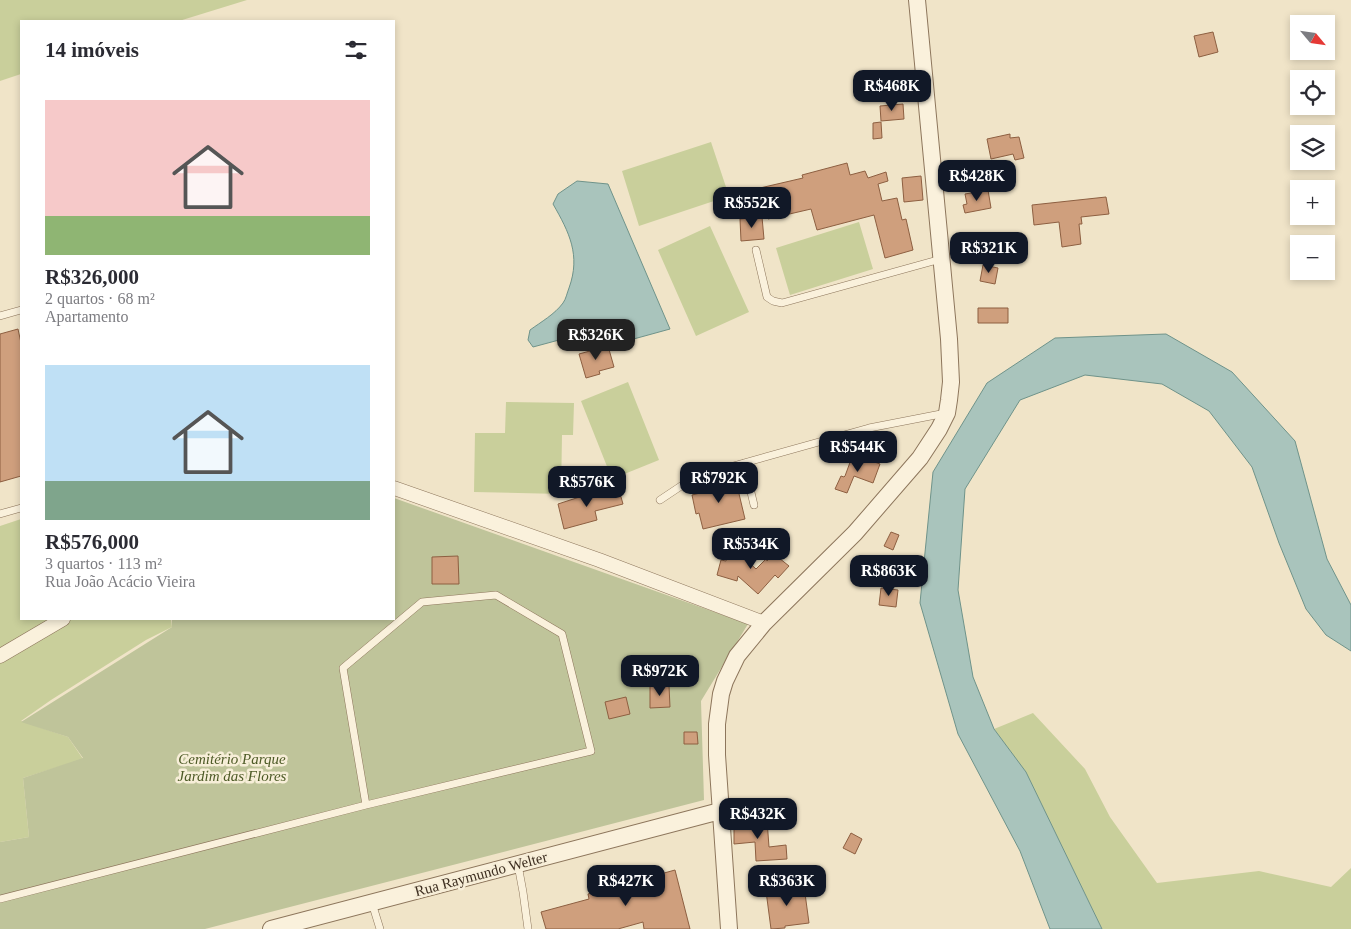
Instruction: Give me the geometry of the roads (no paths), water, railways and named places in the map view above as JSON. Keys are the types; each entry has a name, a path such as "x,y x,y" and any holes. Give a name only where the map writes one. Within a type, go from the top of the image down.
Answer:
{"street":[{"path":"729,929 716,738 721,694 725,681 737,656 764,622 855,533 914,466 939,429 947,413 951,382 950,363 916,0"},
{"path":"395,488 599,560 764,622"},
{"path":"0,656 61,620"},
{"name":"Rua Raymundo Welter","path":"270,929 720,811"}],"lane":[{"path":"756,250 767,297 773,302 782,302 941,259"},
{"path":"0,316 20,310"},
{"path":"660,500 687,482 719,470 869,428 947,413"},
{"path":"744,463 754,505"},
{"path":"0,514 20,508"},
{"path":"0,899 366,805 591,751 562,634 496,595 422,602 343,668 366,805"},
{"path":"518,864 528,929"},
{"path":"372,902 380,929"}],"water":[{"path":"577,181 608,184 670,329 630,340 622,326 596,330 533,347 528,340 530,330 560,307 565,300 569,288 574,265 572,244 553,204 558,194"},
{"path":"1166,334 1232,372 1295,441 1327,559 1351,605 1351,651 1326,635 1306,609 1279,543 1252,467 1209,411 1162,384 1085,375 1020,400 965,489 958,590 973,677 994,729 1026,772 1102,929 1050,929 1020,851 958,734 920,603 933,472 987,383 1055,338"}],"park label":[{"name":"Cemitério Parque Jardim das Flores","path":"232,768"}]}
